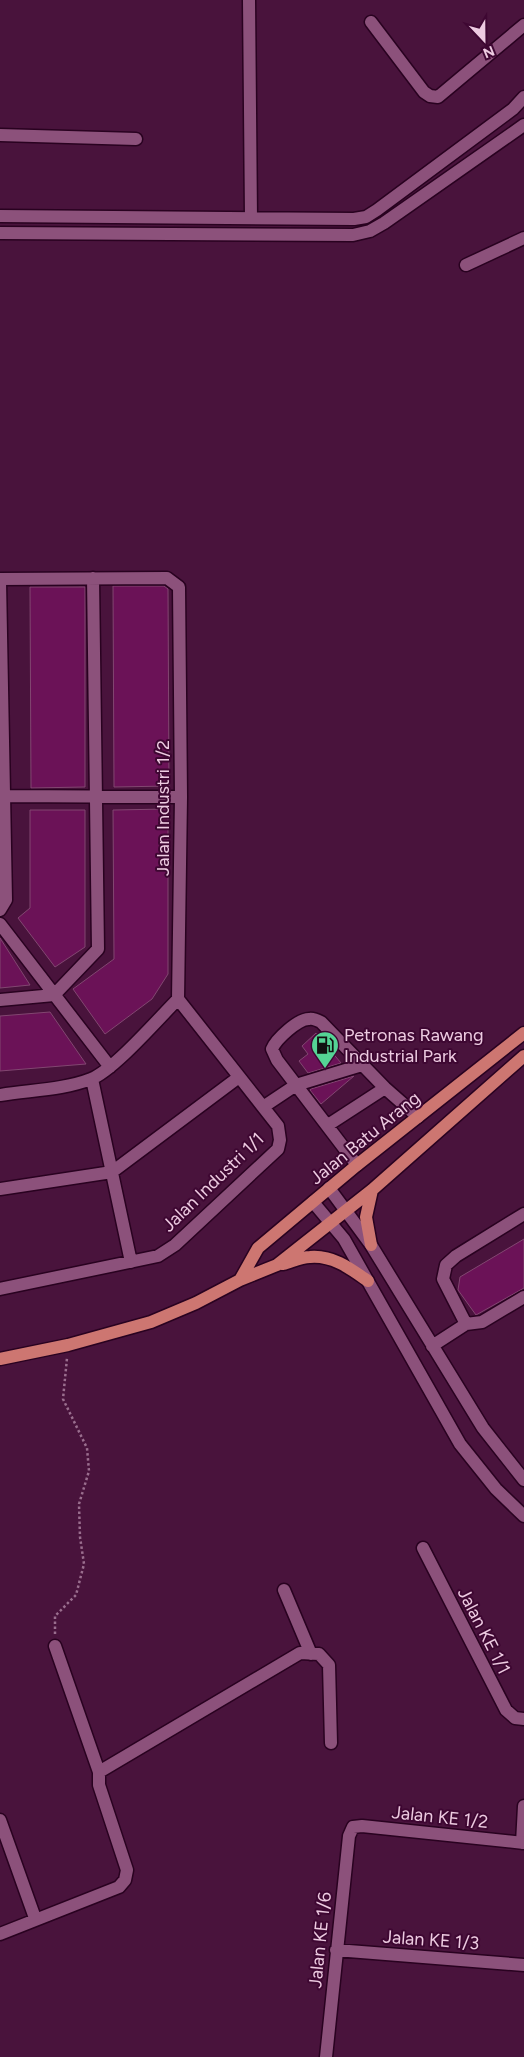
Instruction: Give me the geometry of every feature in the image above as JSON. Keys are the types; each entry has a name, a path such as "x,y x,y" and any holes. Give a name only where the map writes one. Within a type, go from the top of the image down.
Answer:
{"main road":[{"name":"Jalan Batu Arang","path":"240,1280 258,1248 357,1165 524,1033"},
{"path":"278,1265 372,1190 524,1056"},
{"path":"371,1245 366,1217 372,1190"},
{"path":"0,1359 68,1345 151,1322 196,1303 240,1280 278,1265 310,1257 328,1259 345,1264 368,1281"}],"street":[{"path":"249,0 251,218"},
{"path":"371,22 424,92 430,96 438,97 524,25"},
{"path":"0,216 354,219 366,217 513,109 524,97"},
{"path":"0,233 353,235 370,231 384,223 524,125"},
{"path":"0,135 136,139"},
{"path":"466,265 524,238"},
{"path":"0,1000 54,994 98,949 93,578"},
{"name":"Jalan Industri 1/2","path":"0,580 166,578 179,587 181,797 178,999"},
{"path":"0,580 6,900 0,910"},
{"path":"4,796 181,797"},
{"path":"0,924 110,1067"},
{"path":"0,1095 92,1079 110,1067 178,999"},
{"name":"Jalan Industri 1/1","path":"0,1289 158,1256 175,1245 278,1149 280,1140 278,1126 178,999"},
{"path":"357,1165 277,1060 272,1049 275,1041 302,1020 312,1018 321,1022 385,1088 418,1117"},
{"path":"263,1107 296,1085 362,1065"},
{"path":"0,1189 112,1172 239,1077"},
{"path":"92,1079 131,1262"},
{"path":"328,1125 385,1088"},
{"path":"329,1188 371,1245 483,1428 524,1480"},
{"path":"313,1202 344,1239 460,1444 496,1489 524,1516"},
{"path":"466,1324 443,1279 446,1265 456,1256 524,1214"},
{"path":"432,1346 466,1324 482,1322 524,1297"},
{"name":"Jalan KE 1/1","path":"423,1548 506,1710 515,1718 524,1719"},
{"path":"284,1590 311,1654"},
{"path":"0,1934 35,1918 119,1887 125,1880 127,1870 99,1785 99,1772 55,1646"},
{"path":"99,1772 300,1653 319,1654 329,1665 331,1743"},
{"path":"523,1843 524,1806"},
{"path":"0,1820 35,1918"},
{"name":"Jalan KE 1/2","path":"353,1827 362,1826 523,1843"},
{"name":"Jalan KE 1/6","path":"326,2057 349,1836 353,1827"},
{"name":"Jalan KE 1/3","path":"336,1950 524,1965"}],"path":[{"path":"55,1646 54,1616 76,1595 84,1564 78,1504 88,1471 87,1448 63,1400 68,1345"}],"building":[{"path":"113,586 164,586 168,589 169,786 114,787"},
{"path":"30,587 85,587 85,787 31,788"},
{"path":"168,809 168,974 152,999 105,1034 73,989 114,959 113,810"},
{"path":"30,810 85,810 85,947 55,967 18,918 30,908"},
{"path":"0,938 30,985 0,988"},
{"path":"50,1012 86,1064 0,1071 0,1016"},
{"path":"316,1033 341,1063 308,1073 299,1061 308,1054 302,1046"},
{"path":"354,1076 321,1104 310,1090 311,1089"},
{"path":"524,1239 524,1288 476,1315 458,1290 460,1277"}],"place":[{"name":"Petronas Rawang Industrial Park","path":"325,1069"}]}
